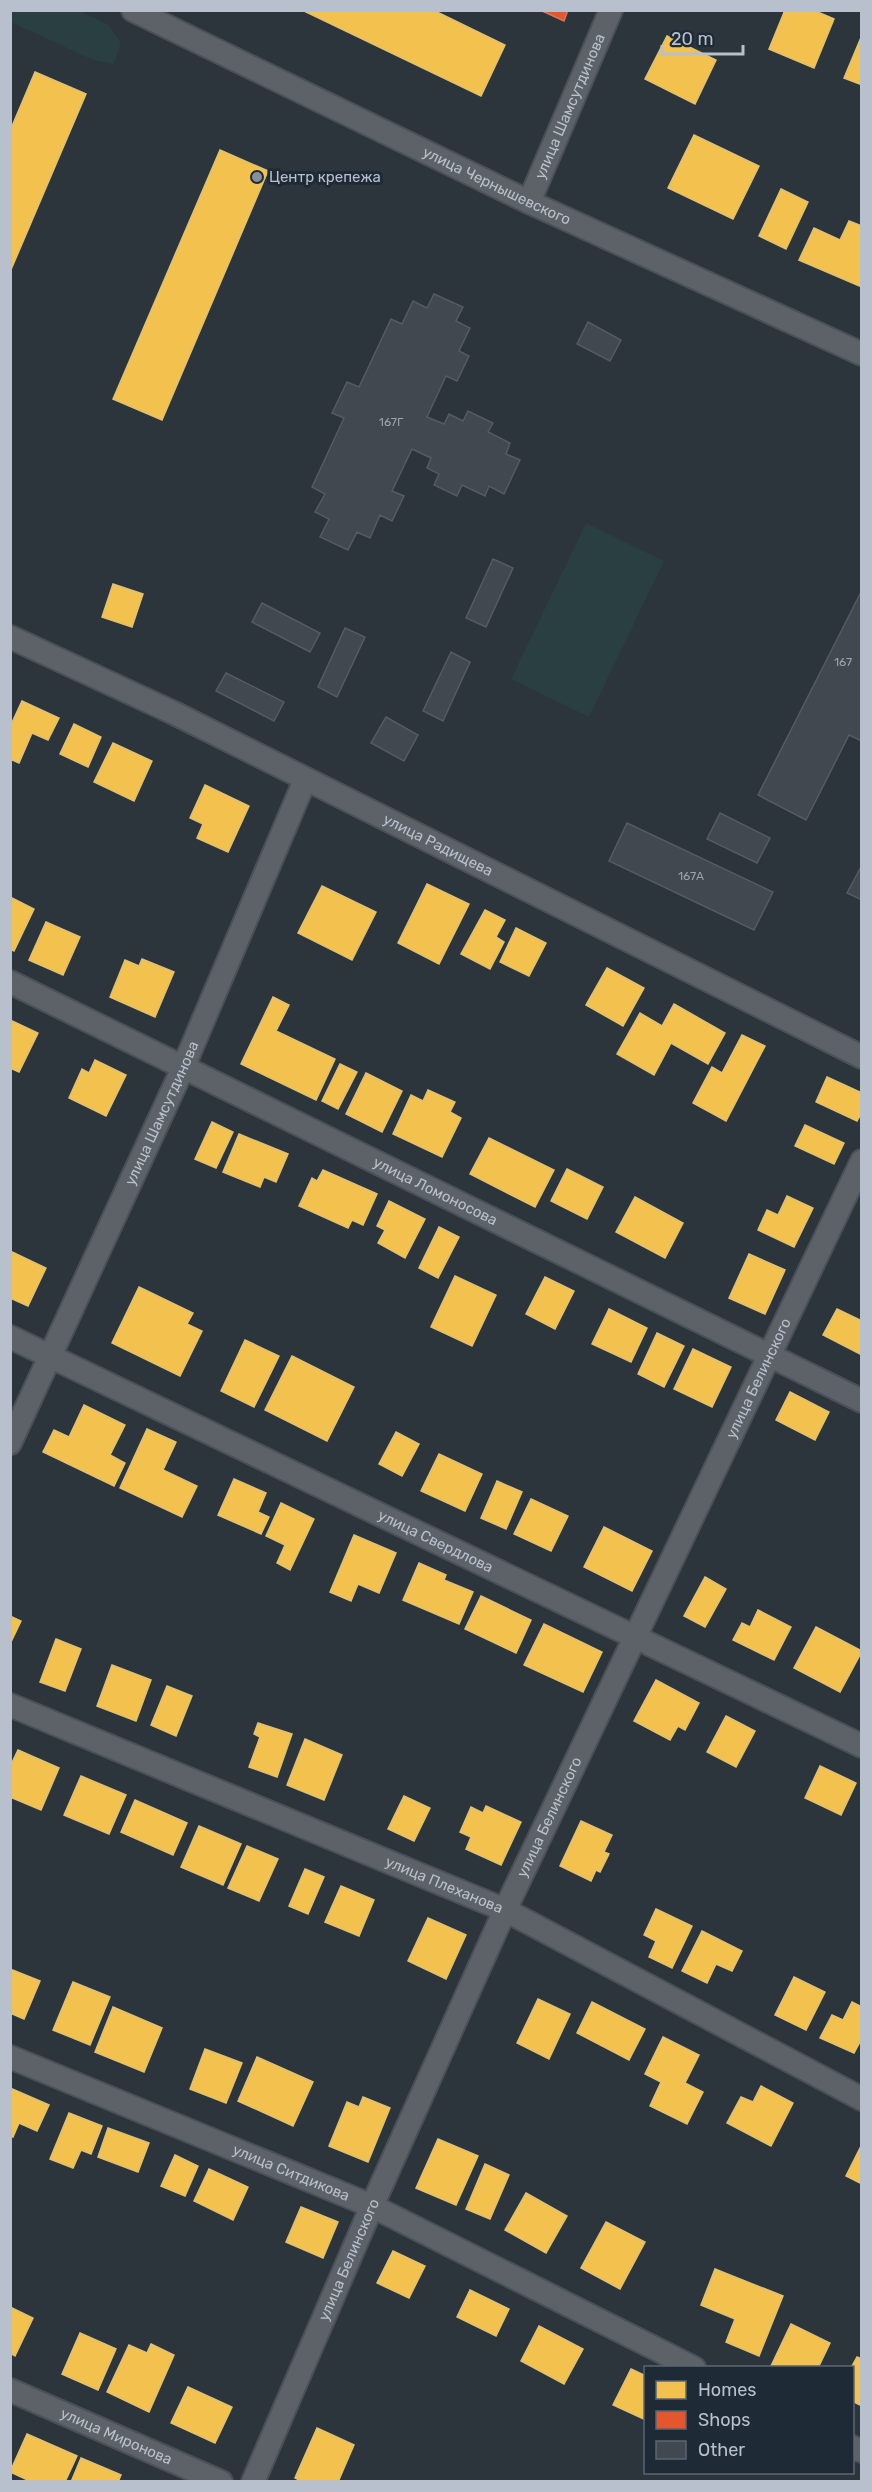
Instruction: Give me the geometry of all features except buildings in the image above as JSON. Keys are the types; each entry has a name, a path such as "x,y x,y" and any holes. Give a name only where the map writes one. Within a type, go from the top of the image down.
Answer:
{"street":[{"name":"улица Чернышевского","path":"133,10 529,202 861,354"},
{"name":"улица Шамсутдинова","path":"529,202 611,10"},
{"name":"улица Радищева","path":"10,637 174,714 861,1058"},
{"name":"улица Шамсутдинова","path":"10,1443 183,1068 305,780"},
{"name":"улица Ломоносова","path":"10,982 861,1401"},
{"name":"улица Белинского","path":"253,2481 372,2206 505,1910 771,1357 861,1161"},
{"name":"улица Свердлова","path":"10,1337 861,1746"},
{"name":"улица Плеханова","path":"10,1705 505,1910 861,2099"},
{"name":"улица Ситдикова","path":"10,2057 372,2206 692,2366"},
{"name":"улица Миронова","path":"10,2390 221,2481"}],"green space":[{"path":"11,10 80,11 107,24 121,42 114,64 93,60 11,22"},
{"path":"586,523 664,561 589,717 511,679"}],"place":[{"name":"Центр крепежа","path":"257,177"}]}
